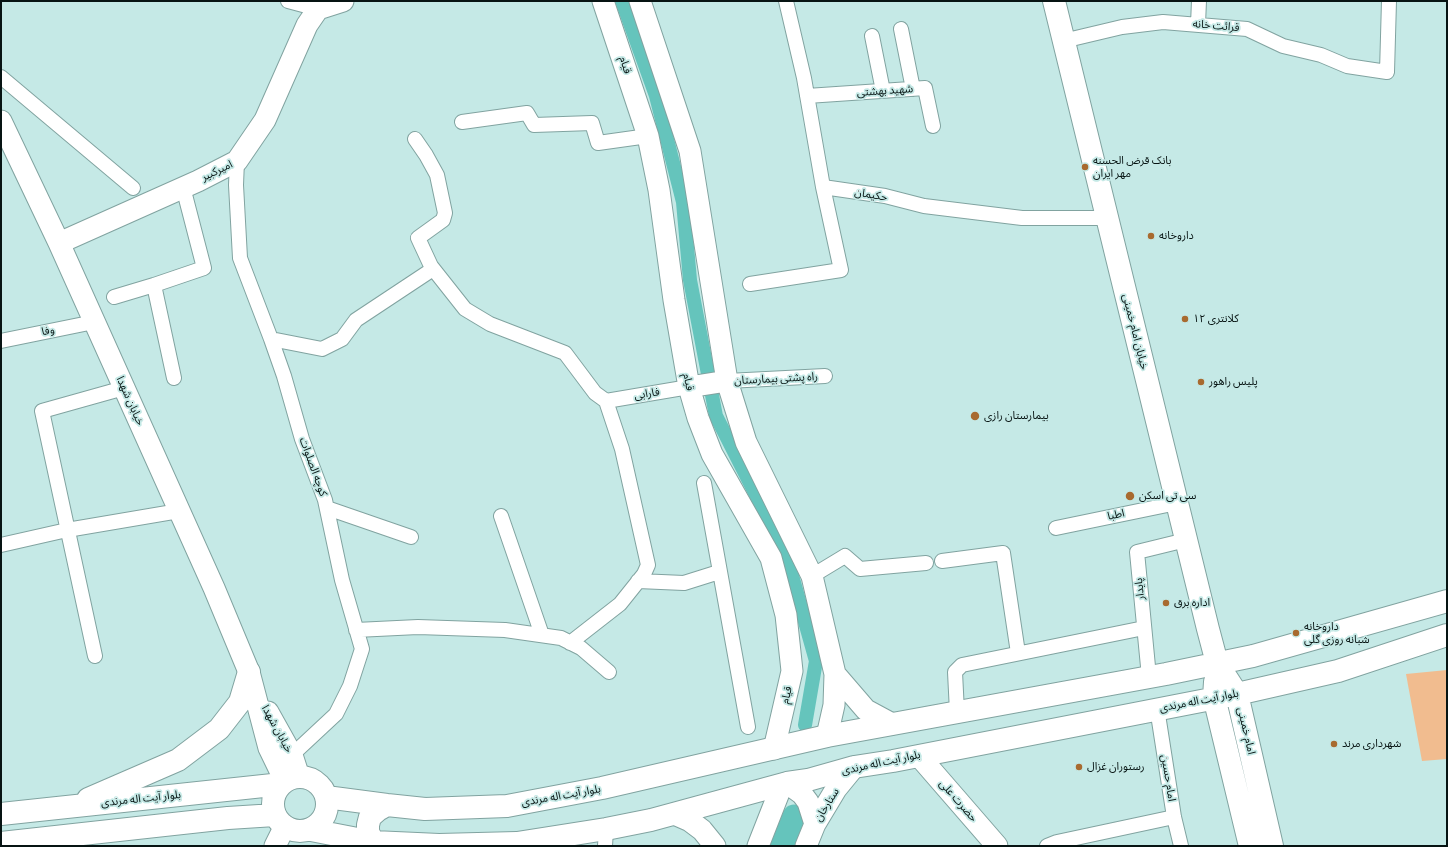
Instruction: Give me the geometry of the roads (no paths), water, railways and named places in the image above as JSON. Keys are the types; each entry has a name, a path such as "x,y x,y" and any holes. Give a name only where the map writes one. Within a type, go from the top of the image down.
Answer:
{"main road":[{"name":"خیابان امام خمینی","path":"1054,1 1217,663"},
{"name":"بلوار آیت اله مرندی","path":"326,797 425,809 506,806 602,788 827,736 1253,656 1447,601"},
{"name":"بلوار آیت اله مرندی","path":"310,830 373,842 439,845 517,843 605,837 650,820 854,767 919,756 1157,708 1237,694 1338,671 1447,635"},
{"path":"1217,663 1214,698 1250,846"},
{"name":"امام خمینی","path":"1217,663 1237,694 1272,846"},
{"path":"72,807 178,760 219,729 240,702 250,678"},
{"path":"1119,682 1129,687 1132,693 1133,702 1130,709 1121,716"},
{"path":"308,778 316,782 326,797 327,805 324,816 317,826 303,832 294,831 287,828 280,820 273,807 273,799 276,791 289,781 308,778"},
{"name":"بلوار آیت اله مرندی","path":"1,814 230,790 289,781"},
{"path":"228,818 236,814 240,802 237,794 230,790"},
{"path":"373,842 368,832 370,817 387,805"},
{"path":"1,843 228,818 280,820"}],"street":[{"path":"288,1 318,10 343,1"},
{"name":"قیام","path":"603,1 648,136 659,190 674,300 689,387 698,418 712,454 771,558 786,615 792,671 774,749"},
{"path":"640,1 690,151 727,381 746,442 812,576 836,674 834,705 827,736"},
{"path":"750,284 841,270 823,187 807,96 786,1"},
{"path":"1198,24 1199,1"},
{"name":"قرائت خانه","path":"1063,41 1122,27 1156,22 1198,24 1247,29 1283,46 1321,55 1347,66 1387,72 1389,1"},
{"name":"امیرکبیر","path":"59,243 237,161 265,120 307,25 318,10"},
{"path":"901,29 913,89"},
{"path":"872,36 883,91"},
{"path":"1,77 132,188"},
{"name":"شهید بهشتی","path":"807,96 925,88 933,126"},
{"path":"462,122 527,113 534,125 592,123 598,143 648,136"},
{"name":"خیابان شهدا","path":"1,121 59,243 214,588 250,678 269,748 289,781"},
{"path":"414,139 426,154 437,175 445,213 443,220 418,238 433,269 465,309 490,324 565,352 595,393 606,401 622,449 648,565 644,574 620,604 570,642"},
{"name":"کوچه الصلوات","path":"237,161 236,185 240,258 272,339 302,439 325,500 342,580 362,649 350,686 336,714 292,755"},
{"path":"114,297 204,268 183,187"},
{"name":"حکیمان","path":"823,187 885,196 924,206 1022,218 1107,218"},
{"path":"272,339 322,349 342,339 356,320 433,269"},
{"path":"154,285 174,378"},
{"name":"وفا","path":"1,341 94,322"},
{"name":"راه پشتی بیمارستان","path":"727,381 825,376"},
{"path":"689,387 727,381"},
{"name":"فارابی","path":"606,401 689,387"},
{"path":"95,656 42,411 124,388"},
{"path":"704,483 748,727"},
{"name":"اطبا","path":"1056,528 1177,503"},
{"path":"327,508 411,537"},
{"path":"1,545 67,530 179,511"},
{"path":"501,516 542,635"},
{"name":"پایدار","path":"1149,676 1137,552 1186,540"},
{"path":"942,561 1003,554 1018,653"},
{"path":"812,576 845,556 860,569 926,563"},
{"path":"638,581 684,583 720,572"},
{"path":"356,630 418,627 505,630 561,638 581,648 609,672"},
{"path":"957,712 955,672 962,665 1144,628"},
{"path":"836,674 866,710 892,724"},
{"name":"خیابان شهدا","path":"250,678 292,755 289,781"},
{"name":"امام حسین","path":"1157,708 1174,817 1181,846"},
{"name":"حضرت علی","path":"919,756 997,846"},
{"name":"ستارخان","path":"806,846 815,824 836,789 854,767"},
{"path":"758,846 784,784 802,794 808,802 815,824"},
{"path":"674,814 690,821 702,830 715,846"},
{"path":"1047,846 1057,842 1174,817"},
{"path":"275,846 280,820"}],"waterway":[{"path":"622,1 656,96 683,202 690,280 716,416 786,554 816,661 805,725"},
{"path":"782,846 794,816"}],"place":[{"name":"بانک قرض الحسنه مهر ایران","path":"1085,167"},
{"name":"داروخانه","path":"1151,236"},
{"name":"کلانتری ۱۲","path":"1185,319"},
{"name":"پلیس راهور","path":"1201,382"},
{"name":"بیمارستان رازی","path":"975,416"},
{"name":"سی تی اسکن","path":"1130,496"},
{"name":"اداره برق","path":"1166,603"},
{"name":"داروخانه شبانه روزی گلی","path":"1296,633"},
{"name":"شهرداری مرند","path":"1334,744"},
{"name":"رستوران غزال","path":"1079,767"}]}
